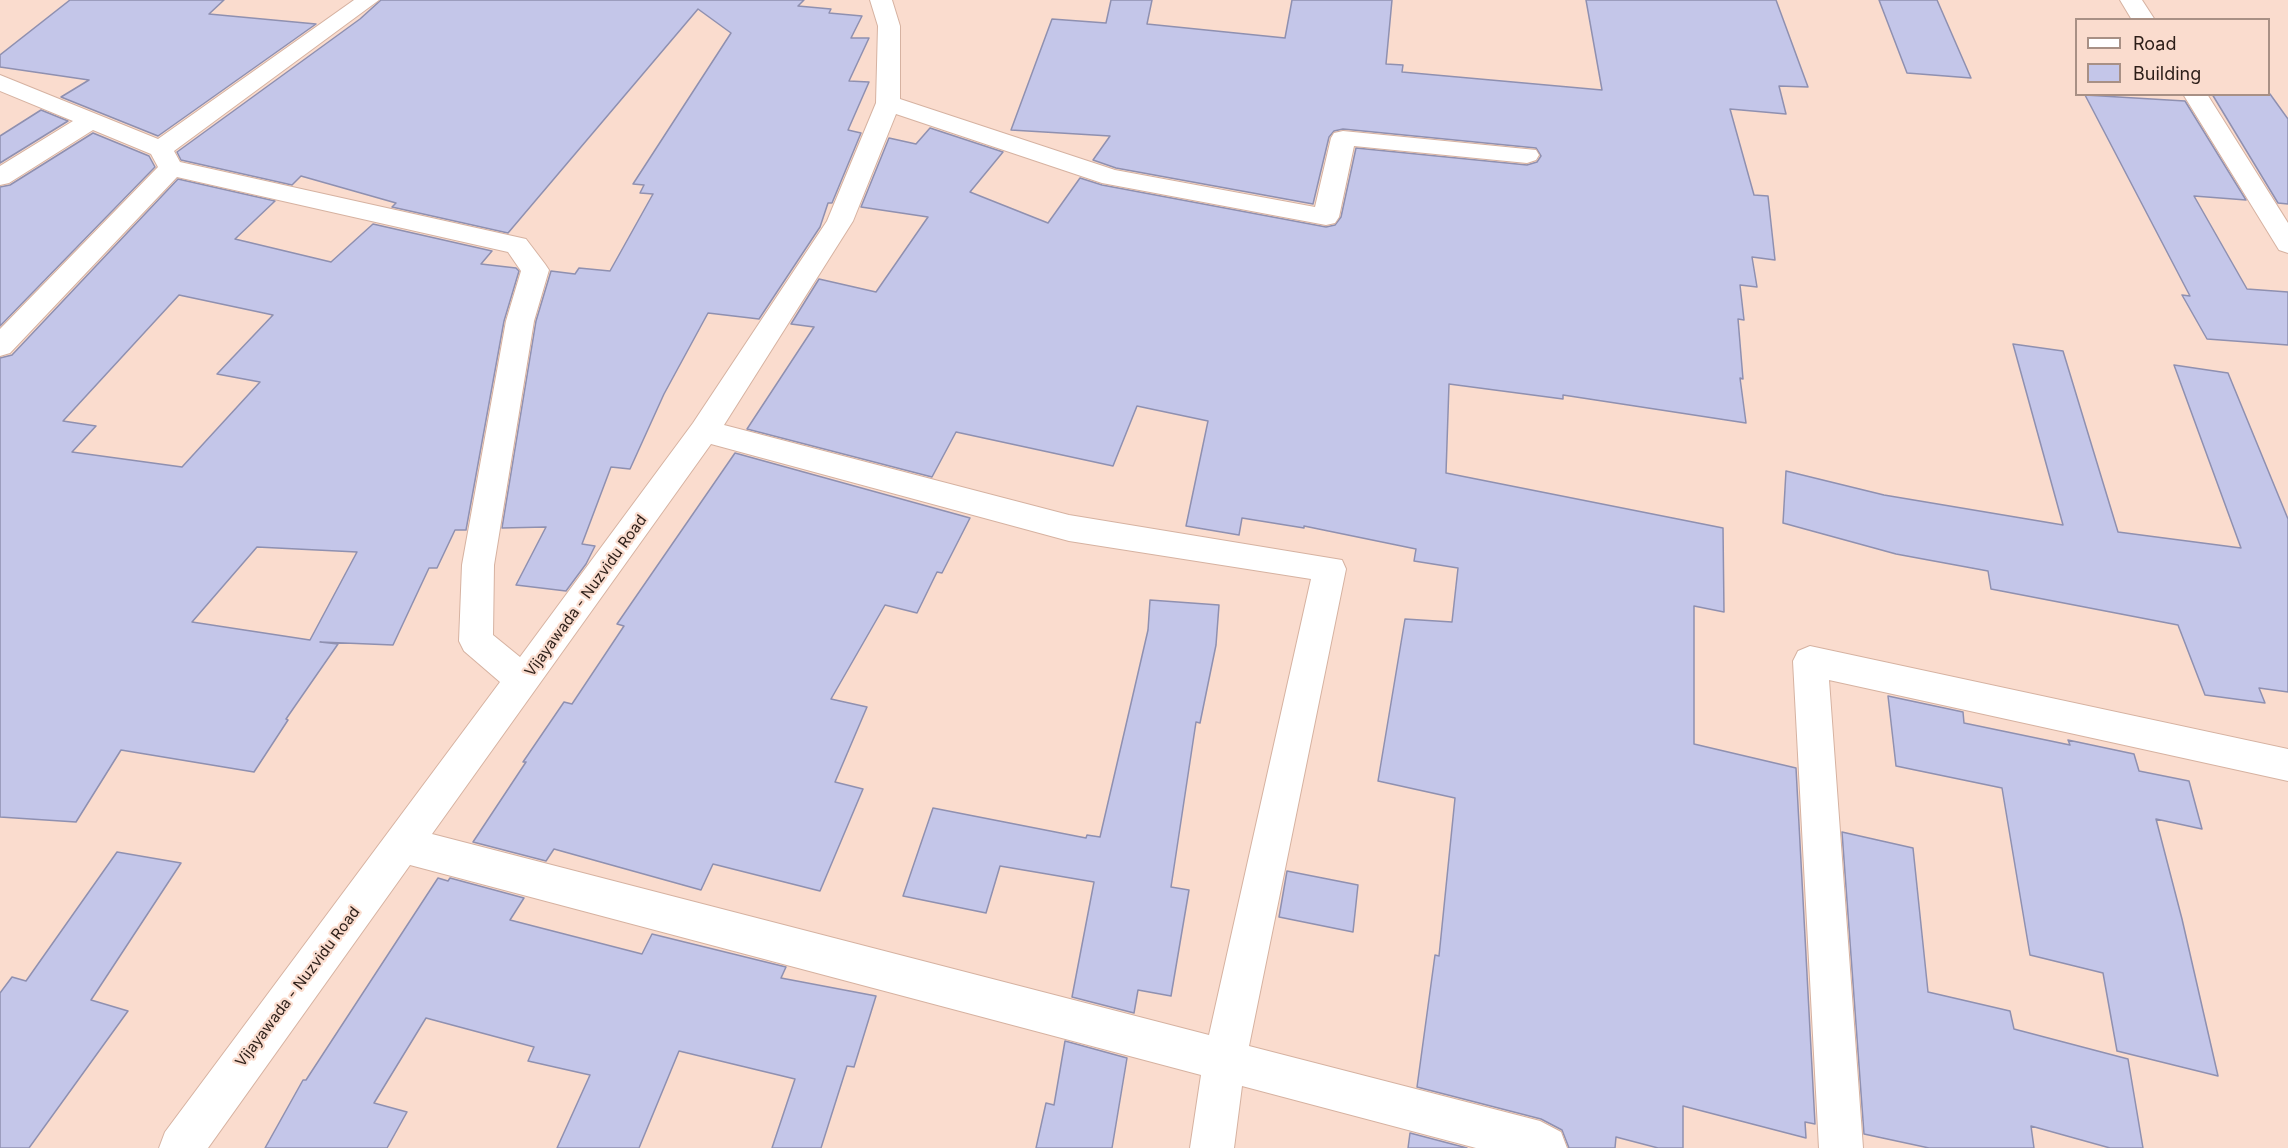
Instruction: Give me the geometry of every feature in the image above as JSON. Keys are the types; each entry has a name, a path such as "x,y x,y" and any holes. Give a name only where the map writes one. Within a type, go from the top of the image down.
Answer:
{"street":[{"path":"0,346 165,158 368,0"},
{"name":"Vijayawada - Nuzvidu Road","path":"181,1148 524,681 704,431 840,221 888,102 889,26 880,0"},
{"path":"2130,0 2143,18"},
{"path":"0,82 91,121 165,158 517,245 535,270 520,321 478,565 476,641 524,681"},
{"path":"2196,96 2288,244"},
{"path":"888,102 1111,177 1326,217 1343,138 1527,155"},
{"path":"0,177 91,121"},
{"path":"704,431 1069,528 1330,569 1224,1062 1212,1148"},
{"path":"1841,1148 1810,661 2288,765"},
{"path":"404,845 1224,1062 1540,1143 1545,1148"}],"building":[{"path":"70,0 224,0 209,14 316,24 158,136 61,97 89,80 0,67 0,55"},
{"path":"381,0 804,0 798,6 831,9 829,13 862,16 851,38 869,38 849,81 869,82 848,130 861,133 832,203 828,203 820,227 759,319 708,313 664,394 630,469 611,467 582,544 595,546 586,564 566,591 516,585 546,527 502,528 536,321 551,271 575,274 579,268 610,271 653,194 640,193 644,185 633,184 731,33 698,9 508,233 392,207 396,203 301,176 292,185 181,160 177,152 360,19"},
{"path":"1111,0 1152,0 1147,24 1285,38 1292,0 1392,0 1386,64 1403,65 1402,72 1602,90 1586,0 1776,0 1808,87 1779,86 1786,114 1730,109 1754,195 1768,196 1775,260 1752,257 1757,287 1740,285 1744,320 1738,319 1743,379 1740,378 1746,423 1563,395 1563,399 1449,384 1446,473 1723,528 1724,612 1694,606 1694,744 1796,768 1815,1124 1805,1122 1806,1138 1683,1106 1683,1148 1658,1148 1616,1137 1615,1148 1569,1148 1562,1130 1541,1119 1417,1087 1435,955 1439,956 1455,798 1378,781 1405,619 1452,622 1458,568 1414,561 1416,549 1304,526 1304,528 1242,518 1239,535 1186,526 1208,421 1137,406 1113,466 956,432 932,477 747,429 814,327 791,324 819,279 876,292 928,217 861,207 889,138 916,144 930,128 1003,152 970,192 1048,223 1080,178 1102,185 1326,227 1335,225 1341,217 1356,148 1527,165 1537,162 1541,156 1536,148 1343,129 1334,131 1329,137 1313,204 1116,168 1093,160 1110,136 1011,130 1052,19 1106,23"},
{"path":"1879,0 1937,0 1971,78 1907,73"},
{"path":"2270,94 2288,119 2288,204 2278,203 2213,96 2270,96"},
{"path":"2086,96 2185,101 2246,200 2194,196 2247,289 2288,292 2288,345 2207,339 2182,295 2190,296"},
{"path":"41,110 68,121 0,163 0,136"},
{"path":"93,133 149,156 155,167 0,326 0,187 10,185"},
{"path":"178,179 275,201 235,239 331,262 373,224 492,251 481,264 516,268 519,271 504,321 466,530 455,530 437,568 429,568 393,645 320,642 338,644 286,719 288,720 254,772 121,750 76,822 0,817 0,358 12,355","holes":["179,295 273,315 217,374 260,382 182,467 72,452 96,426 63,421","257,547 357,552 310,640 192,622"]},
{"path":"2013,344 2063,351 2118,532 2241,548 2174,365 2228,373 2288,519 2288,692 2259,688 2265,703 2205,695 2178,625 1991,589 1988,571 1896,554 1783,523 1786,471 1884,495 2063,525"},
{"path":"735,453 970,518 942,573 937,572 917,613 885,605 831,699 867,707 835,782 863,789 820,891 713,864 701,890 554,849 546,861 473,842 564,702 572,704 624,626 617,624"},
{"path":"1150,600 1219,605 1216,645 1200,723 1196,722 1171,887 1189,890 1171,996 1138,990 1134,1013 1072,997 1094,882 1000,866 986,913 903,896 933,808 1086,838 1087,835 1100,837 1148,630"},
{"path":"1888,696 1963,712 1964,723 2070,745 2068,740 2134,754 2139,771 2189,781 2202,829 2156,819 2182,919 2218,1076 2117,1051 2103,973 2030,955 2002,788 1896,766"},
{"path":"1842,832 1913,848 1928,992 2010,1011 2014,1029 2128,1059 2143,1148 2110,1148 2031,1126 2034,1148 1929,1148 1864,1134"},
{"path":"117,852 181,863 91,1000 128,1011 29,1148 0,1148 0,993 12,977 26,981"},
{"path":"1287,871 1358,885 1353,932 1279,917"},
{"path":"438,878 448,881 450,878 524,898 510,920 642,954 652,934 786,967 781,978 876,996 854,1067 847,1066 821,1148 772,1148 795,1079 679,1051 639,1148 557,1148 590,1075 528,1061 534,1047 426,1018 374,1103 407,1112 387,1148 265,1148 303,1080 306,1080"},
{"path":"1065,1041 1127,1058 1112,1148 1036,1148 1046,1103 1054,1105"},
{"path":"1410,1133 1467,1148 1408,1148"}]}
